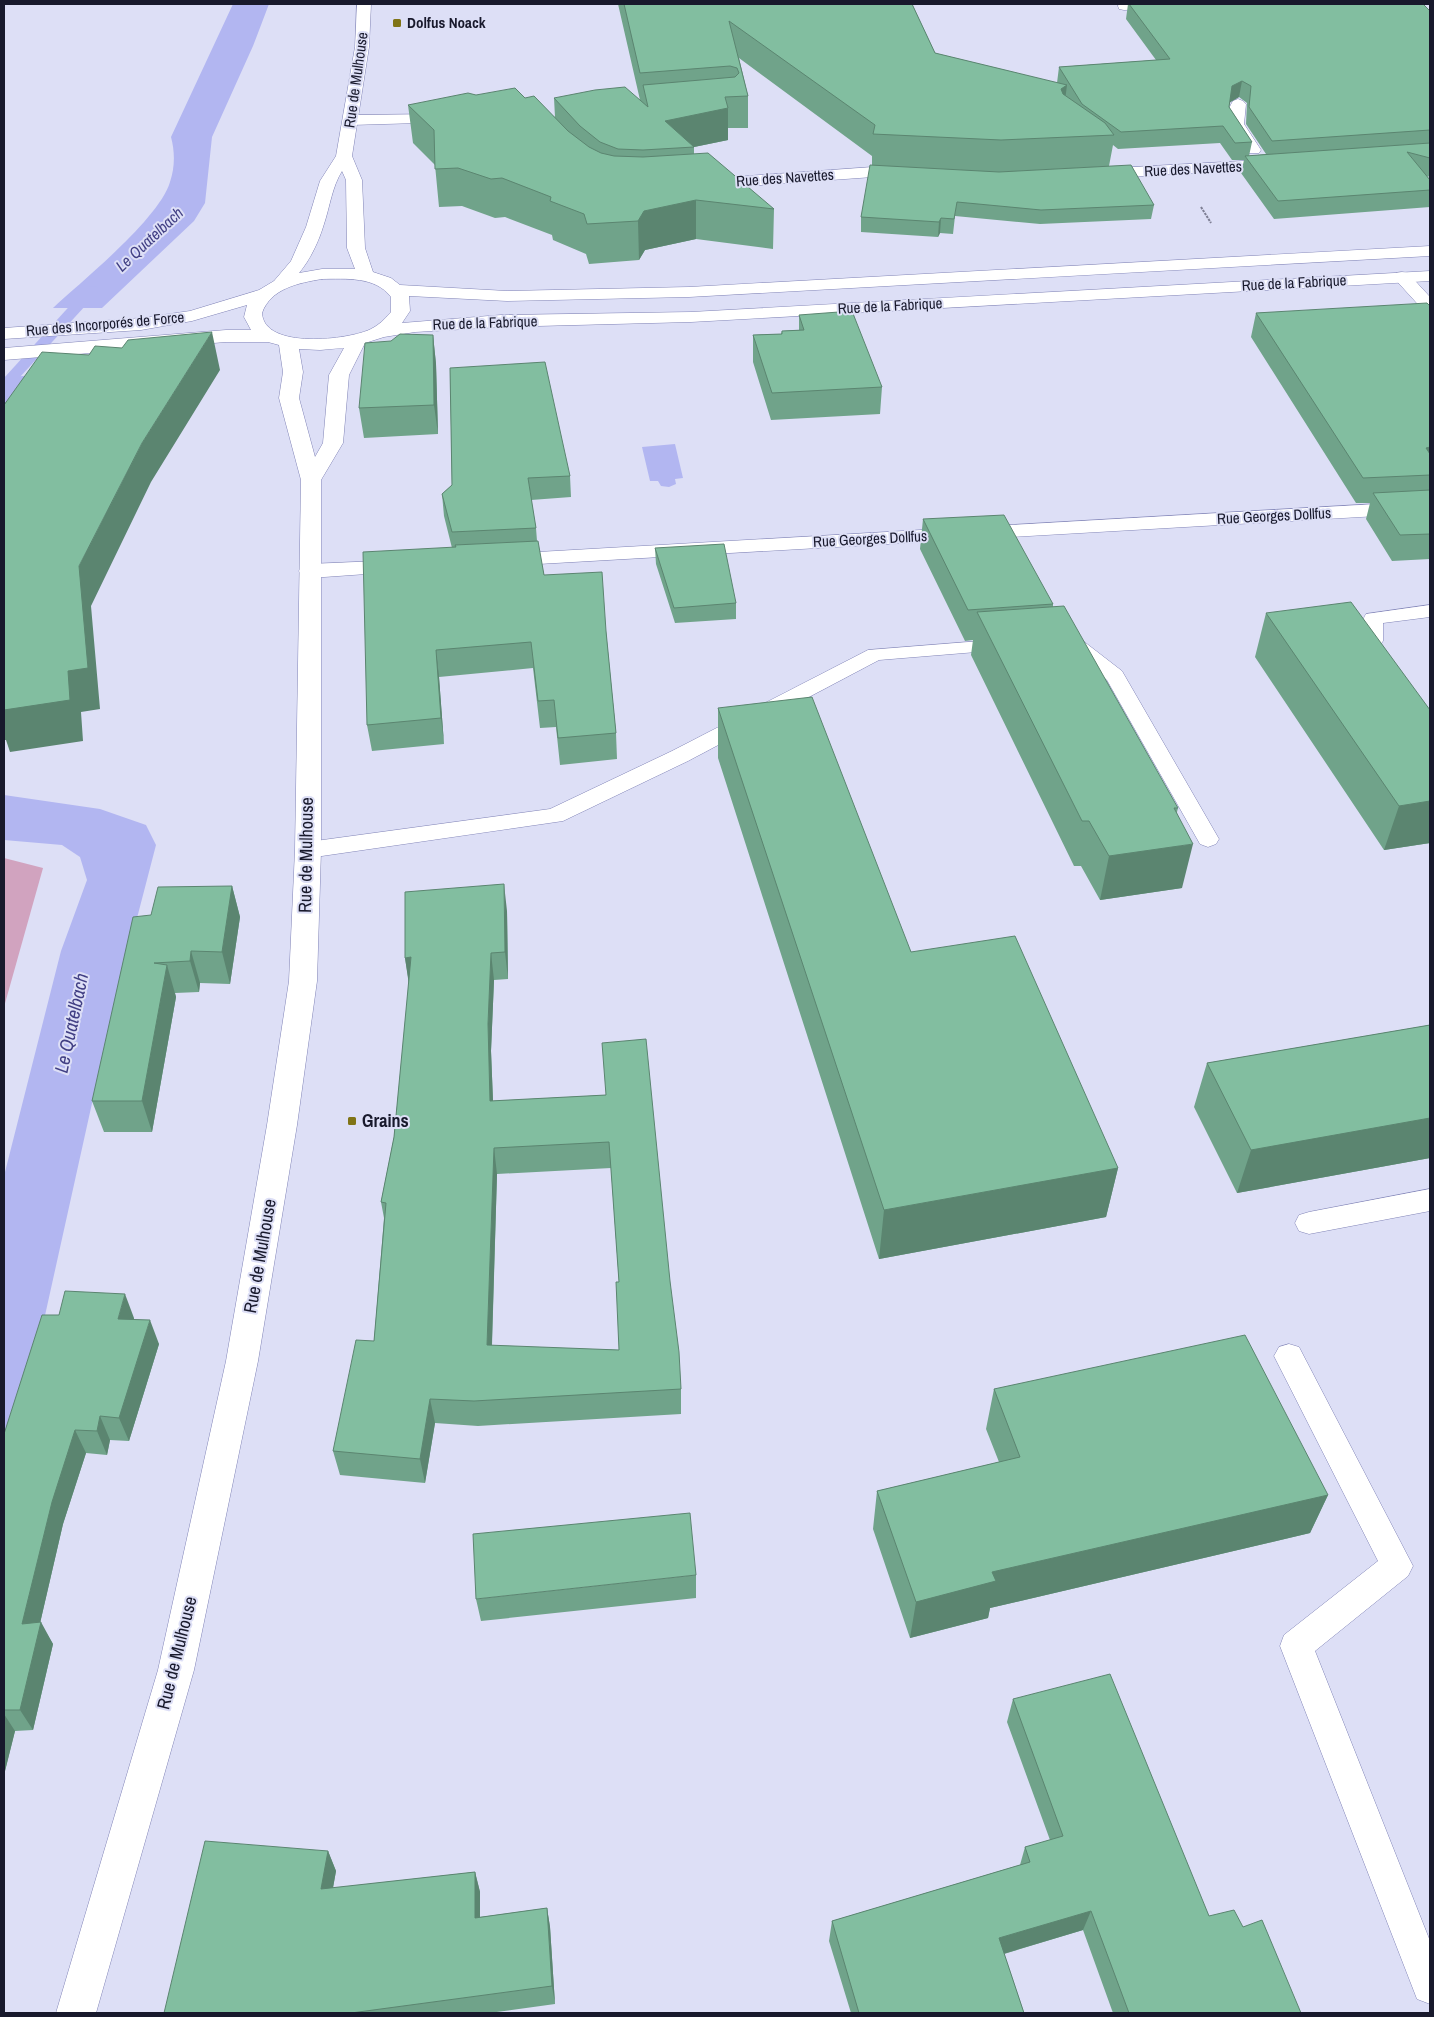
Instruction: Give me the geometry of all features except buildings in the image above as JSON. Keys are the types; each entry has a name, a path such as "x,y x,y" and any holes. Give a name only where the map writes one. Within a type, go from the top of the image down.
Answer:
{"main road":[{"name":"Rue de Mulhouse","path":"76,2013 176,1670 242,1361 282,1125 303,981 308,850 311,480 289,398 293,372 279,339 258,327 253,316 255,305 298,262 315,227 328,181 344,156 362,46 364,4"},
{"name":"Rue des Navettes","path":"1238,104 1236,124 1263,165"},
{"path":"351,120 465,119"},
{"path":"344,156 354,180 356,248 366,276"},
{"name":"Rue des Navettes","path":"1114,158 1124,172"},
{"name":"Rue des Navettes","path":"1085,174 1293,163"},
{"name":"Rue des Navettes","path":"694,185 873,172 921,175"},
{"name":"Rue de la Fabrique","path":"396,290 507,296 688,292 1430,251"},
{"path":"1380,254 1430,307"},
{"name":"Rue des Incorporés de Force","path":"4,333 141,324 192,316 272,290 299,278 322,274 366,276 384,282 396,290"},
{"name":"Rue de la Fabrique","path":"378,332 415,326 501,321 691,317 1430,276"},
{"path":"378,332 393,323 401,311 402,300 396,290"},
{"name":"Rue des Incorporés de Force","path":"4,354 226,336 279,339 310,345 334,344 358,340 378,332"},
{"path":"311,480 333,443 339,375 358,340"},
{"name":"Rue Georges Dollfus","path":"488,561 1430,507"},
{"path":"310,571 419,565"}],"lane":[{"path":"1124,6 1172,4"},
{"path":"1373,642 1373,618 1430,611"},
{"path":"308,850 555,816 680,756 876,654 1071,641 1115,676 1208,839"},
{"path":"1309,1223 1430,1200"},
{"path":"1289,1356 1397,1566 1296,1646 1430,1986"}],"path":[{"path":"1179,170 1234,262"}],"shaded area":[{"path":"4,858 43,868 4,1007"}],"water":[{"path":"233,4 269,4 253,46 212,137 205,203 194,221 102,308 53,308 136,231 163,197 170,182 174,165 171,137"},
{"path":"42,375 4,416 4,377"},
{"path":"675,444 683,478 675,479 676,484 669,487 661,486 658,481 650,481 642,447"},
{"path":"4,795 100,809 146,825 156,845 110,1022 44,1320 4,1468 4,1176 61,951 87,880 80,857 62,845 4,840"}],"waterway":[{"name":"Le Quatelbach","path":"4,386 93,290"}],"place":[{"name":"Dolfus Noack","path":"397,23"},
{"name":"Grains","path":"352,1121"}]}
